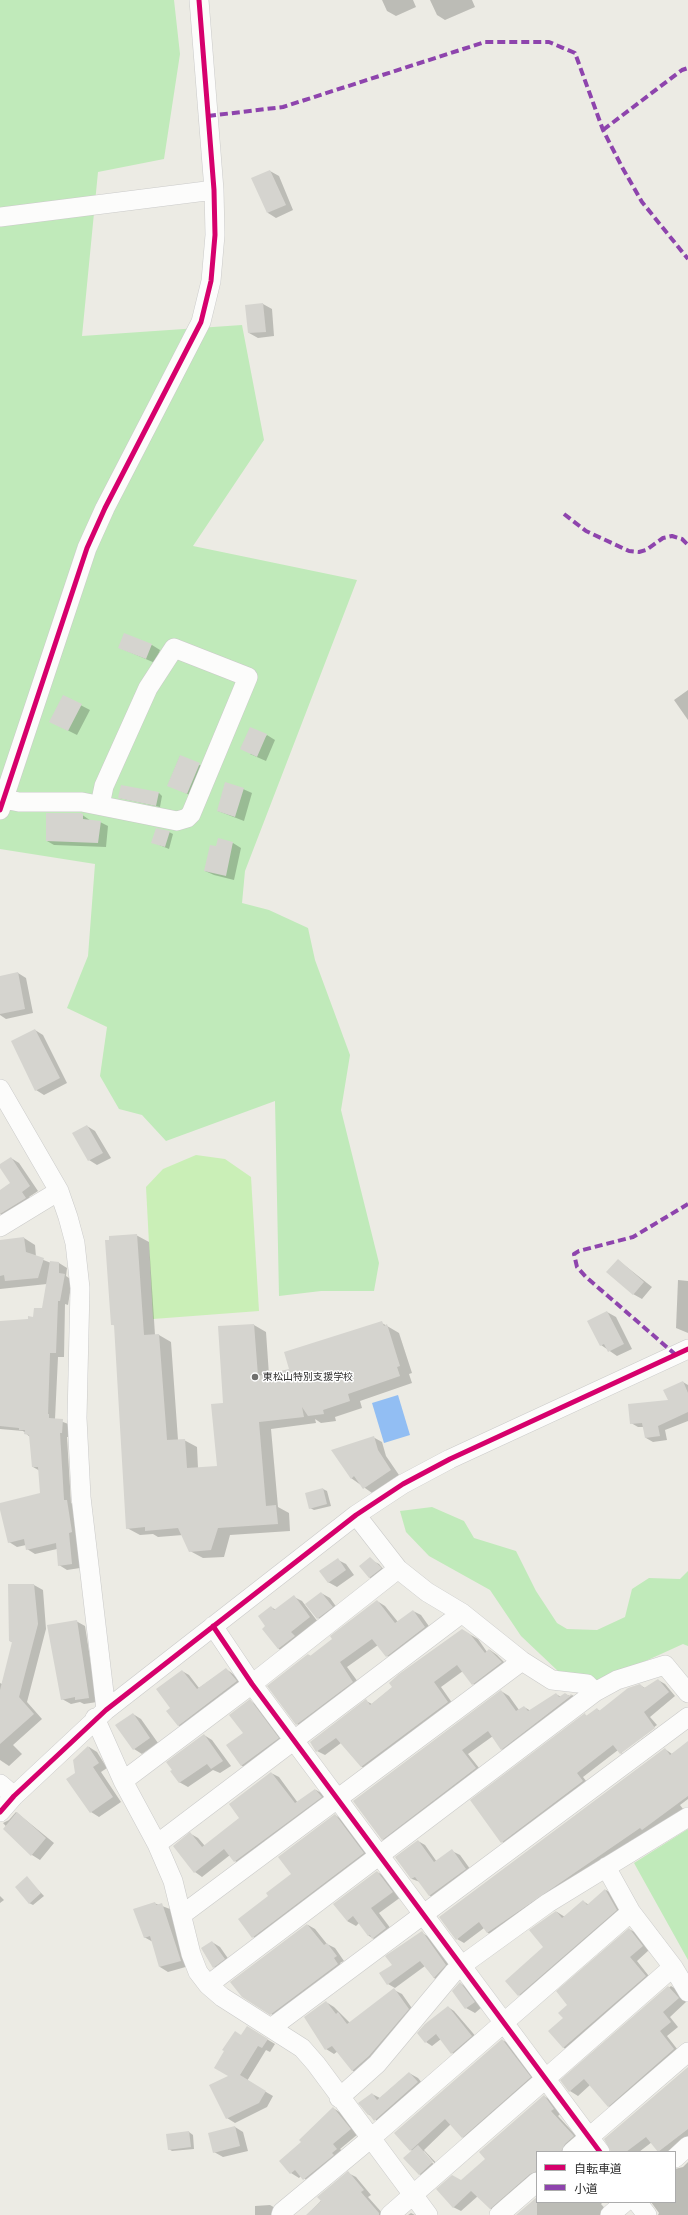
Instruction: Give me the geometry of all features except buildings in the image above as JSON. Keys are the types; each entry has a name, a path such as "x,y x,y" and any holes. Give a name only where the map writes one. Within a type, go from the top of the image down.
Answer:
{"street":[{"path":"100,805 104,786 148,688 174,648 248,676 191,814 186,818 177,821 82,802 19,802 2,805 87,548 105,508 201,322 211,281 215,234 214,190 199,0"},
{"path":"0,217 214,190"},
{"path":"0,1089 59,1191 68,1217 79,1272 81,1307 77,1362 77,1418 81,1489 100,1714 123,1781 157,1844 172,1881 183,1914 191,1954 198,1972 208,1985 222,1997 302,2048 316,2064 339,2098 428,2215"},
{"path":"0,1227 59,1191"},
{"path":"0,1812 7,1790 100,1714 356,1514 403,1484 450,1459 684,1357"},
{"path":"356,1514 398,1569 427,1592 462,1613 522,1661 552,1680 588,1684 595,1692"},
{"path":"123,1781 252,1684 398,1569"},
{"path":"157,1844 462,1613"},
{"path":"213,1626 252,1684 594,2145"},
{"path":"183,1914 522,1661"},
{"path":"208,1985 595,1692 617,1680 665,1665 688,1693"},
{"path":"271,2028 688,1717"},
{"path":"339,2098 377,2064 453,1973 461,1966 548,1903 688,1817"},
{"path":"606,1867 630,1912 673,1967 688,1992"},
{"path":"281,2215 282,2212 293,2202 370,2139 503,2021 630,1912"},
{"path":"390,2215 673,1967"},
{"path":"575,2151 594,2145 688,2052"},
{"path":"676,2157 688,2146"},
{"path":"499,2215 536,2183"},
{"path":"610,2215 624,2203"},
{"path":"638,2203 647,2215"}],"green space":[{"path":"0,0 174,0 180,54 164,159 98,172 82,336 242,325 264,440 193,546 357,580 245,871 242,903 269,910 308,928 315,960 350,1055 341,1110 379,1263 374,1291 321,1291 279,1296 275,1101 166,1141 142,1115 119,1109 100,1076 107,1027 67,1008 88,956 95,864 0,849"},
{"path":"196,1155 225,1159 251,1177 259,1311 153,1319 146,1187 163,1169"},
{"path":"432,1507 464,1521 474,1538 516,1551 536,1591 557,1623 567,1629 597,1630 625,1617 632,1589 649,1578 680,1579 688,1571 688,1646 683,1644 595,1684 559,1672 521,1636 490,1590 429,1556 406,1532 400,1511"},
{"path":"688,1829 688,1960 634,1863"}],"water":[{"path":"398,1395 410,1435 384,1443 372,1403"}],"marked path":[{"path":"208,116 283,107 485,42 549,42 575,53 603,130 622,167 642,202 688,259"},
{"path":"603,130 682,70 688,68"},
{"path":"564,514 586,531 629,551 639,552 646,550 663,538 672,536 682,539 688,545"},
{"path":"676,1355 586,1277 577,1267 574,1254 579,1251 633,1237 688,1204"}],"cycle path":[{"path":"0,810 87,548 105,508 201,322 211,281 215,235 214,190 199,0"},
{"path":"0,1812 14,1796 106,1710 356,1515 403,1484 450,1459 688,1349"},
{"path":"213,1626 252,1684 599,2151"}],"place":[{"name":"東松山特別支援学校","path":"255,1377"}]}
